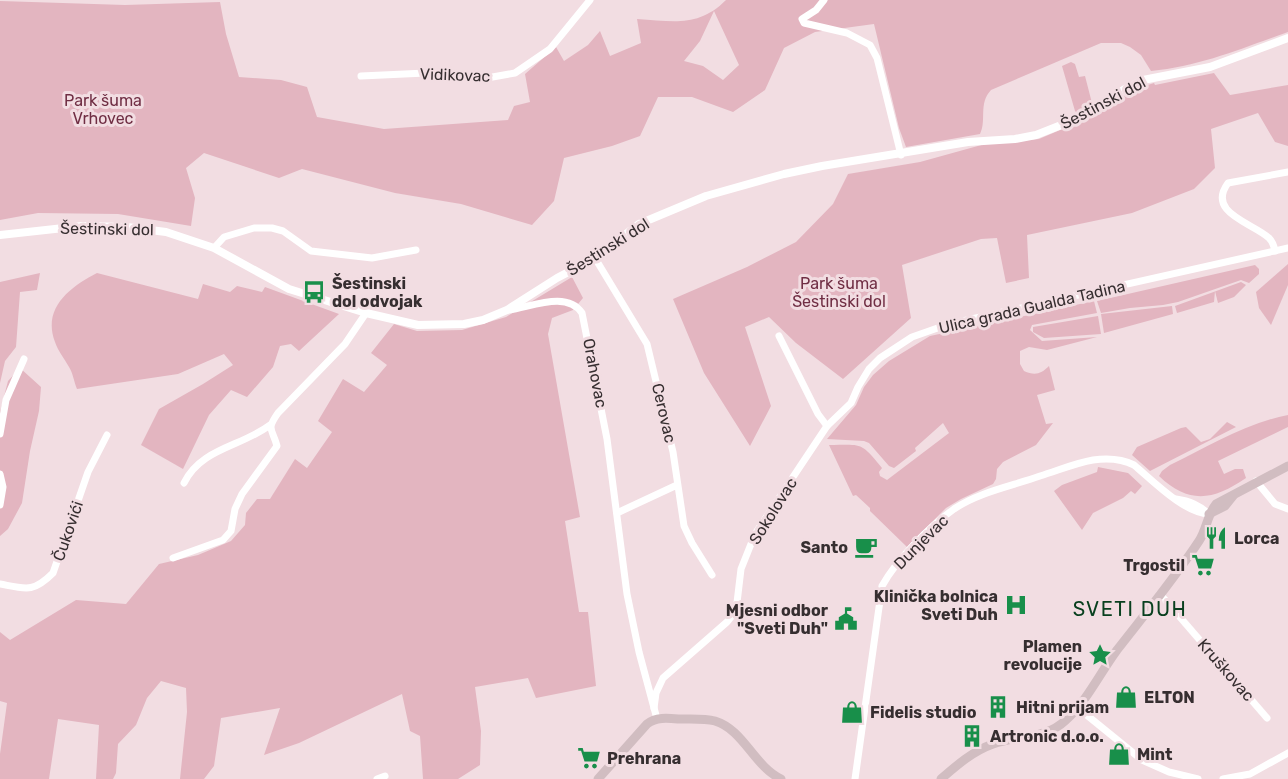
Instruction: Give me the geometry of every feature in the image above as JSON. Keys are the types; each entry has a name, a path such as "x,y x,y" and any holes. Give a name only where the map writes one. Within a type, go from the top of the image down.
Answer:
{"main road":[{"path":"941,779 974,752 997,742 1043,734 1065,721 1078,708 1117,650 1200,539 1209,514 1225,506 1234,494 1288,466"},
{"path":"598,779 642,729 657,719 706,720 722,723 735,733 759,763 778,778"}],"street":[{"name":"Vidikovac","path":"360,76 426,73 487,78 515,73 550,49 590,0"},
{"path":"824,0 816,10 802,19 804,23 848,33 870,45 877,58 901,155"},
{"name":"Šestinski dol","path":"0,235 59,227 127,227 166,232 214,248 289,289 366,313 403,322 439,326 475,322 507,310 556,278 595,258 639,224 706,196 784,174 968,142 1015,139 1042,134 1079,118 1137,83 1210,67 1288,38"},
{"path":"1275,251 1270,239 1228,211 1222,203 1222,195 1228,183 1288,172"},
{"path":"214,248 224,237 255,228 272,228 283,231 311,251 372,258 416,250"},
{"name":"Ulica grada Gualda Tadina","path":"827,426 851,403 869,369 880,358 912,337 950,324 1288,248"},
{"name":"Cerovac","path":"595,258 647,344 673,452 684,526 712,575"},
{"name":"Orahovac","path":"507,310 557,301 569,302 578,306 582,313 597,383 627,594 639,652 657,719"},
{"path":"184,483 189,472 200,461 270,425 278,413 345,344 366,313"},
{"path":"779,336 818,414 827,426"},
{"path":"0,434 6,400 24,359"},
{"path":"173,558 224,540 231,531 235,509 242,494 277,446 270,425"},
{"name":"Sokolovac","path":"654,708 656,693 663,678 727,622 736,611 741,569 755,534 827,426"},
{"name":"Čukovići","path":"0,584 18,588 34,588 52,573 88,472 107,435"},
{"name":"Dunjevac","path":"855,779 882,586 901,560 939,520 957,507 979,496 1082,463 1107,459 1134,465 1182,506 1195,513 1209,514"},
{"path":"0,474 3,487 0,505"},
{"path":"1257,481 1275,504 1288,509"},
{"path":"617,513 677,485"},
{"name":"Kruškovac","path":"1160,594 1268,718"},
{"path":"1078,708 1142,760 1169,772 1198,779"},
{"path":"1223,779 1250,774 1288,753"},
{"path":"377,779 385,776"}],"green space":[{"name":"Park šuma Vrhovec","path":"726,0 1288,0 1288,32 1204,61 1151,71 1141,55 1130,47 1121,43 1101,43 991,90 985,101 980,134 906,147 899,128 874,24 815,32 784,48 765,90 733,112 692,97 658,97 640,136 612,146 564,158 554,201 532,225 461,204 395,193 302,169 279,178 204,153 186,168 195,198 191,226 118,214 38,213 0,220 0,1 125,5 220,2 226,34 239,77 281,80 307,87 317,117 384,129 508,120 514,106 530,102 525,74 556,47 564,61 588,45 600,31 610,56 641,43 637,19 684,21 695,19 716,9","holes":["714,11 739,65 723,80 703,66 684,61 700,41"]},
{"path":"1071,62 1075,64 1079,77 1085,76 1093,107 1079,115 1075,111 1062,66"},
{"name":"Park šuma Šestinski dol","path":"1214,73 1230,95 1288,85 1288,146 1275,142 1258,113 1211,129 1215,168 1194,189 1132,213 1027,235 1029,278 1006,283 997,238 981,239 902,265 911,318 843,379 796,343 769,317 745,327 771,406 750,446 704,373 673,299 747,267 796,242 833,204 848,174 920,162 985,144 1039,139 1086,119 1135,89 1154,83 1155,85"},
{"path":"1288,264 1288,285 1271,325 1259,308 1256,292"},
{"path":"1255,265 1259,269 1259,274 1249,283 1241,280 1178,302 1101,313 1097,301"},
{"path":"40,273 37,290 20,292 16,347 5,361 0,383 0,282"},
{"path":"97,273 198,299 203,284 230,292 237,286 262,292 265,287 339,314 299,351 291,344 280,346 273,367 247,397 231,390 209,415 183,469 141,445 159,409 233,365 224,354 178,374 77,389 70,369 55,342 52,319 55,309 68,292"},
{"path":"572,277 583,298 573,310 552,318 548,334 580,517 565,521 579,612 588,612 596,686 536,698 528,678 475,687 481,731 480,765 458,779 423,779 420,736 410,731 402,694 299,743 264,755 280,708 221,718 214,766 204,779 180,779 187,712 186,688 161,681 147,698 136,725 118,744 116,773 113,779 96,779 99,725 58,719 49,779 0,779 0,754 7,703 0,701 0,632 10,640 76,600 126,604 159,564 198,555 231,541 245,525 246,513 257,499 270,499 295,459 307,468 332,432 318,421 343,379 364,392 387,365 371,353 394,324 417,331 462,330 506,317"},
{"path":"1241,282 1246,285 1234,297 1218,303 1215,291"},
{"path":"1215,291 1214,302 1177,313 1175,306"},
{"path":"1094,301 1097,313 1032,325 1030,330 1042,341 1097,337 1047,350 1029,347 1020,351 1020,364 1024,371 1038,373 1049,366 1055,390 1037,395 1046,424 1053,423 1036,445 1003,462 997,469 993,484 946,508 907,547 870,511 870,508 856,495 853,496 829,445 860,446 882,468 879,472 880,476 887,480 949,433 943,423 915,448 916,451 894,468 889,466 869,443 827,439 856,405 864,387 873,375 889,361 930,336"},
{"path":"1172,306 1173,314 1104,333 1101,314"},
{"path":"1098,316 1101,334 1044,338 1033,332 1033,327"},
{"path":"20,368 41,387 39,411 22,503 8,529 0,536 0,412 8,381"},
{"path":"1288,415 1288,427 1218,461 1224,474 1235,469 1243,469 1246,478 1223,491 1212,495 1191,495 1181,492 1159,476 1170,465 1228,436"},
{"path":"1227,422 1236,427 1150,471 1132,455 1137,447 1181,428 1186,427 1201,442 1210,439"},
{"path":"1098,467 1128,473 1142,486 1135,494 1131,491 1123,498 1093,513 1082,530 1054,491 1062,485 1097,472"}],"place":[{"name":"Šestinski dol odvojak","path":"314,292"},
{"name":"Lorca","path":"1216,538"},
{"name":"Santo","path":"866,547"},
{"name":"Trgostil","path":"1203,565"},
{"name":"Klinička bolnica Sveti Duh","path":"1016,605"},
{"name":"Mjesni odbor \"Sveti Duh\"","path":"846,619"},
{"name":"Plamen revolucije","path":"1100,655"},
{"name":"ELTON","path":"1126,697"},
{"name":"Hitni prijam","path":"998,707"},
{"name":"Fidelis studio","path":"852,712"},
{"name":"Artronic d.o.o.","path":"972,736"},
{"name":"Mint","path":"1119,754"},
{"name":"Prehrana","path":"589,758"}],"district":[{"name":"SVETI DUH","path":"1130,609"}]}
